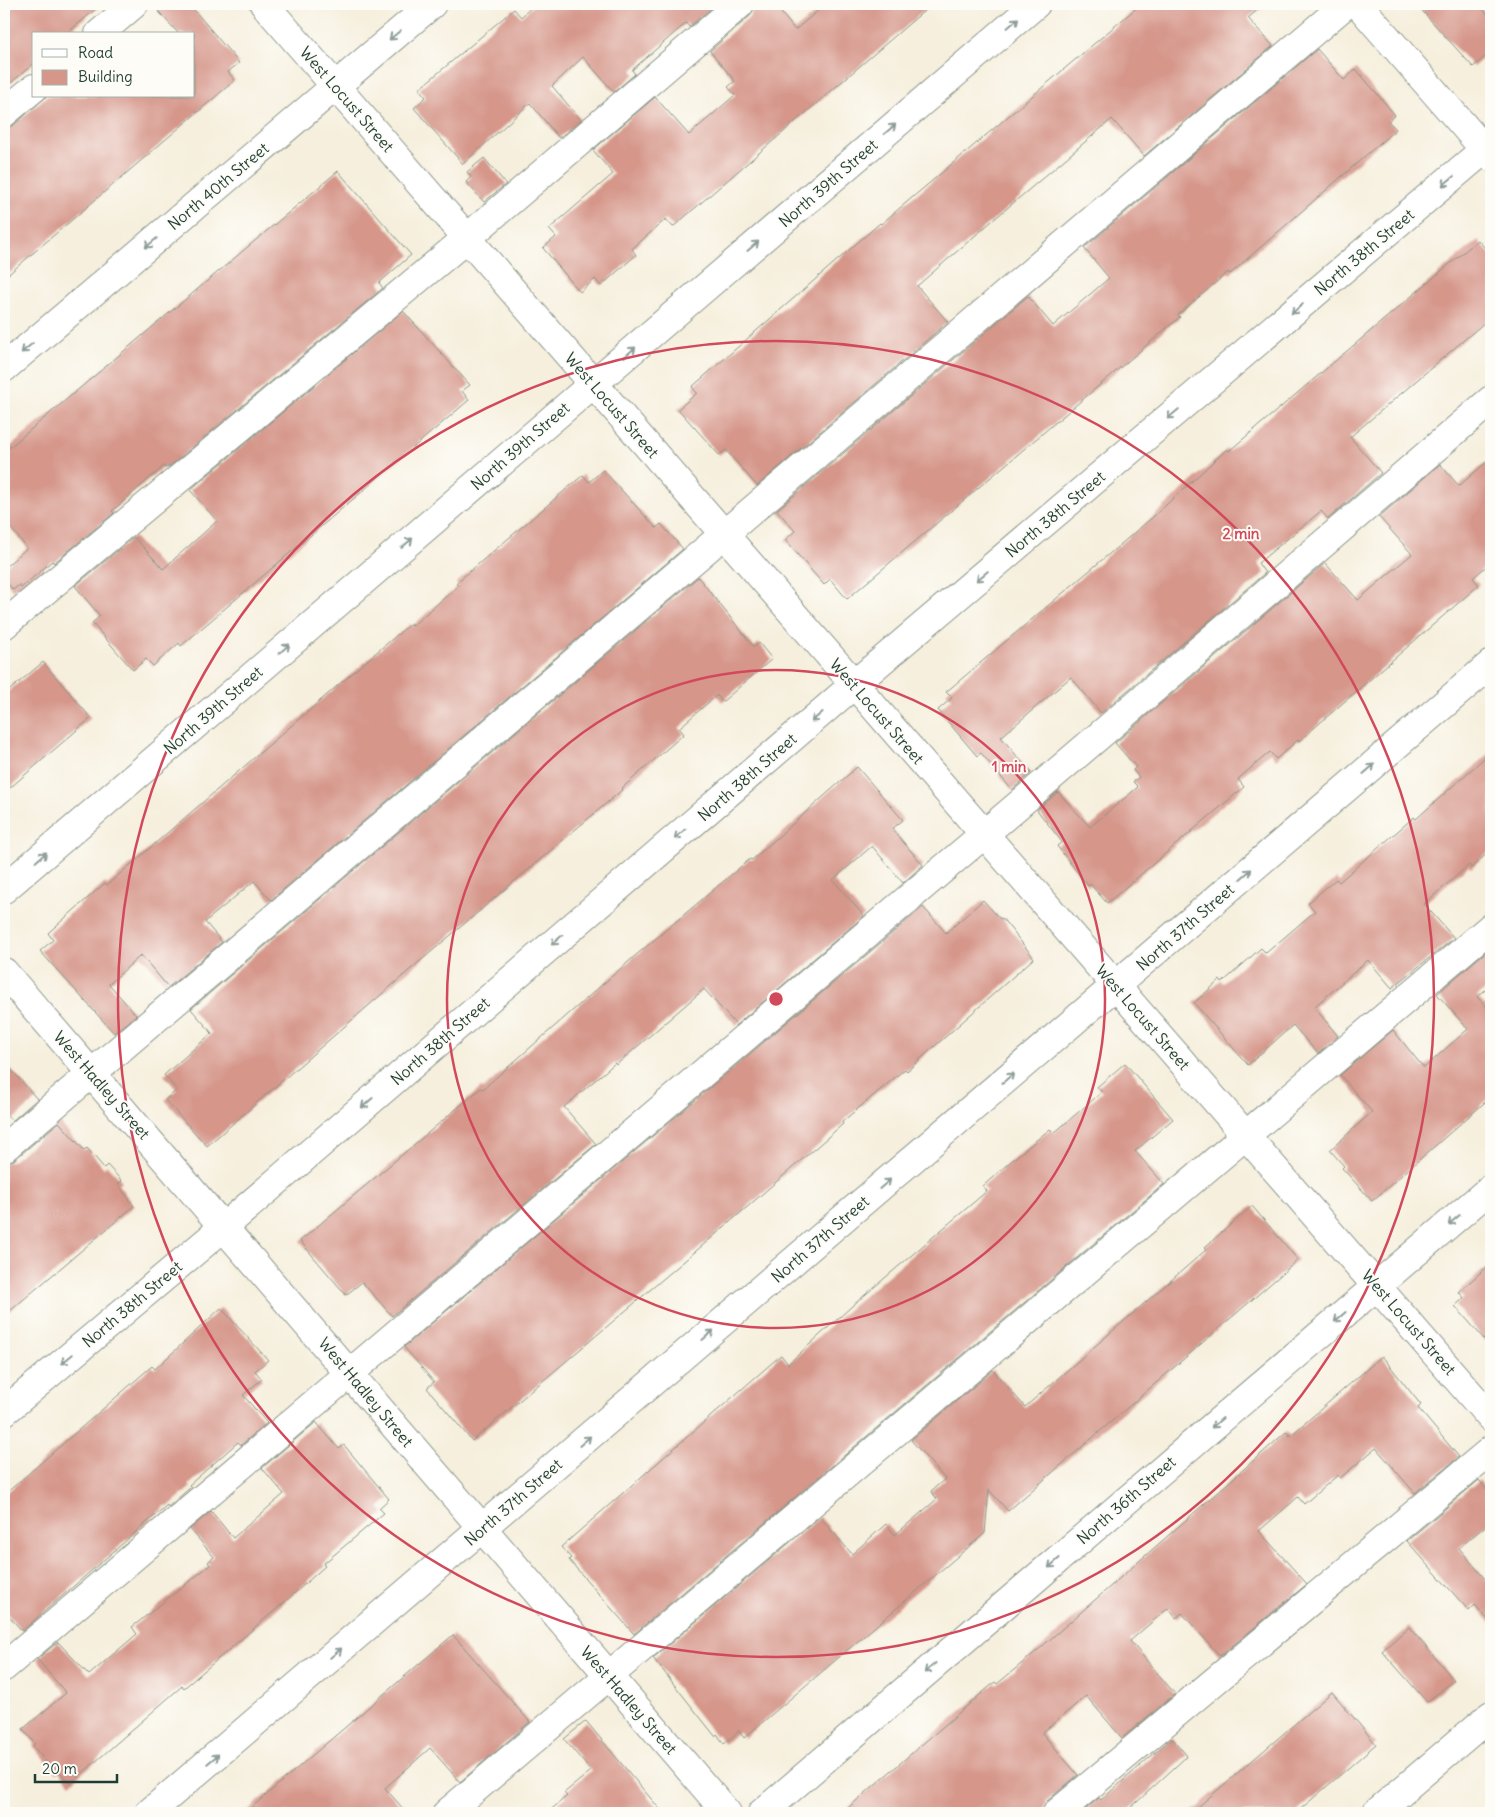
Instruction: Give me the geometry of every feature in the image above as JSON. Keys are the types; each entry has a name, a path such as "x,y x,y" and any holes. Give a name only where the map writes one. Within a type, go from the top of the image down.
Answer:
{"street":[{"path":"100,32 134,4"},
{"name":"West Locust Street","path":"264,4 1491,1418"},
{"name":"North 40th Street","path":"4,368 432,4"},
{"path":"4,625 467,238 740,4"},
{"name":"North 39th Street","path":"4,889 1036,4"},
{"path":"4,1148 1346,4"},
{"path":"1358,4 1489,150"},
{"path":"4,113 32,90"},
{"name":"North 38th Street","path":"4,1412 225,1226 854,685 1489,150"},
{"path":"4,1667 984,834 1491,400"},
{"name":"North 37th Street","path":"149,1813 1491,664"},
{"path":"447,1813 1491,927"},
{"name":"West Hadley Street","path":"4,972 225,1226 481,1529 727,1813"},
{"name":"North 36th Street","path":"762,1813 1491,1188"},
{"path":"1057,1813 1491,1450"},
{"path":"1376,1813 1491,1715"}],"building":[{"path":"4,4 102,4 68,32 32,32 32,65 4,89"},
{"path":"152,4 189,4 239,63 228,72 235,80 4,278 4,128 14,125 45,98 195,98 195,32 177,32"},
{"path":"535,4 716,4 689,27 686,23 632,70 635,74 614,92 583,57 552,86 581,120 559,138 530,103 463,164 414,108 426,97 419,89 514,9 521,17"},
{"path":"755,4 774,4 795,30 826,4 932,4 673,227 666,219 632,249 636,255 601,286 595,279 580,292 543,248 556,237 549,229 613,174 593,150 655,97 689,135 735,95 728,87 735,81 710,51 750,16"},
{"path":"1141,4 1265,4 1248,18 1273,46 1144,156 1112,119 985,227 917,286 948,322 757,486 726,450 719,455 678,409 697,393 692,387 880,223"},
{"path":"1416,4 1478,4 1491,18 1491,52 1473,67"},
{"path":"1317,49 1344,80 1356,69 1395,115 1388,121 1396,129 1230,274 1228,272 1178,315 1180,317 847,599 830,579 824,585 785,540 795,531 777,510 1028,296 1053,326 1109,278 1084,248"},
{"path":"484,158 506,184 484,202 466,182 471,177 467,172"},
{"path":"338,171 411,255 379,283 383,288 170,466 165,468 164,466 112,511 114,513 54,563 52,561 21,588 19,585 13,590 4,579 4,568 27,548 4,520 4,452"},
{"path":"1478,240 1491,255 1491,317 1350,437 1381,473 1328,519 1321,511 1258,563 1265,573 1101,713 1071,677 1001,737 1031,773 1012,790 981,753 977,756 938,710 952,698 946,692 1154,516 1227,449 1229,451"},
{"path":"403,311 470,385 462,391 469,400 181,646 179,643 153,666 146,659 133,670 92,623 100,616 75,586 134,537 163,569 217,521 190,490"},
{"path":"1491,458 1491,562 1473,578 1479,585 1299,741 1276,759 1270,752 1238,779 1244,787 1107,903 1090,884 1088,886 1057,846 1062,842 1037,810 1058,792 1090,827 1138,787 1133,782 1139,777 1133,770 1136,767 1115,743 1325,563 1358,600 1412,554 1379,517 1440,464 1459,486"},
{"path":"603,470 656,528 661,524 683,549 271,900 254,881 205,922 222,942 170,986 168,987 141,955 109,984 136,1015 114,1033 40,951 53,940 48,933 105,883 107,885 372,656 410,624 412,626 458,586 456,583 583,475 589,482"},
{"path":"698,577 754,647 759,643 772,659 722,702 717,695 679,728 684,734 622,790 405,974 207,1146 165,1100 177,1090 164,1075 212,1033 191,1009"},
{"path":"43,662 91,718 4,793 4,695"},
{"path":"1491,752 1491,850 1471,868 1469,865 1424,904 1454,938 1392,988 1368,960 1314,1007 1338,1036 1318,1054 1293,1025 1248,1065 1194,1003 1220,980 1222,983 1261,948 1266,953 1315,911 1308,903 1336,879 1339,882 1414,817 1416,819"},
{"path":"857,767 903,820 892,829 923,865 903,883 872,846 833,880 864,916 736,1025 704,989 616,1065 615,1063 564,1107 596,1144 392,1316 362,1282 346,1295 300,1241 481,1088 483,1089 635,956 750,859 752,860"},
{"path":"983,900 1000,919 1002,918 1034,958 907,1071 905,1069 842,1122 843,1124 716,1234 472,1441 427,1388 434,1382 404,1347 923,907 946,933"},
{"path":"1491,947 1491,985 1477,997 1491,1009 1491,1097 1372,1201 1342,1168 1344,1166 1330,1150 1372,1112 1340,1075 1393,1030 1423,1067 1425,1067 1468,1029 1437,994"},
{"path":"4,1061 37,1099 12,1121 4,1112"},
{"path":"1125,1063 1173,1119 1135,1151 1164,1184 634,1634 569,1560 571,1558 561,1547 781,1355 788,1364 852,1306 987,1191 983,1186 1011,1161 1050,1129 1054,1133 1102,1092 1097,1087"},
{"path":"59,1122 84,1150 87,1148 104,1168 107,1165 122,1181 118,1184 134,1206 4,1316 4,1163 14,1160"},
{"path":"1252,1206 1298,1260 1008,1511 989,1490 985,1533 744,1738 739,1731 724,1744 717,1734 715,1736 653,1658 820,1517 852,1554 886,1524 895,1535 937,1499 931,1491 945,1479 911,1440 993,1370 1025,1407 1207,1249 1205,1247"},
{"path":"1491,1263 1491,1347 1455,1306 1464,1298 1459,1292"},
{"path":"221,1308 268,1360 255,1371 262,1379 243,1395 267,1423 241,1445 238,1442 189,1485 191,1487 168,1507 167,1505 22,1631 4,1610 4,1495 152,1366 155,1369"},
{"path":"1382,1356 1421,1405 1418,1408 1459,1457 1415,1493 1376,1448 1340,1478 1338,1475 1304,1504 1298,1497 1259,1531 1307,1584 1220,1656 1182,1613 1176,1618 1168,1608 1130,1641 1175,1694 1122,1738 1086,1696 1042,1733 1078,1775 1047,1801 1042,1813 842,1813 995,1682 997,1684 1038,1650 1286,1432 1290,1436"},
{"path":"316,1422 339,1449 344,1445 389,1499 379,1508 384,1513 323,1564 325,1566 287,1600 184,1688 182,1686 70,1784 59,1771 56,1773 33,1746 35,1744 23,1729 66,1693 37,1659 58,1642 89,1675 137,1634 132,1627 210,1565 208,1562 214,1557 190,1529 211,1511 233,1538 284,1494 262,1468"},
{"path":"1479,1480 1491,1495 1491,1521 1459,1548 1491,1586 1491,1623 1475,1605 1469,1611 1407,1541"},
{"path":"1409,1627 1454,1680 1427,1702 1382,1651"},
{"path":"453,1635 530,1722 460,1782 430,1748 385,1788 407,1813 245,1813"},
{"path":"1332,1692 1376,1744 1296,1813 1191,1813"},
{"path":"586,1721 663,1813 547,1813 567,1796 564,1793 591,1771 564,1739"},
{"path":"1172,1738 1187,1756 1125,1813 1081,1813 1099,1798 1101,1800"}]}
